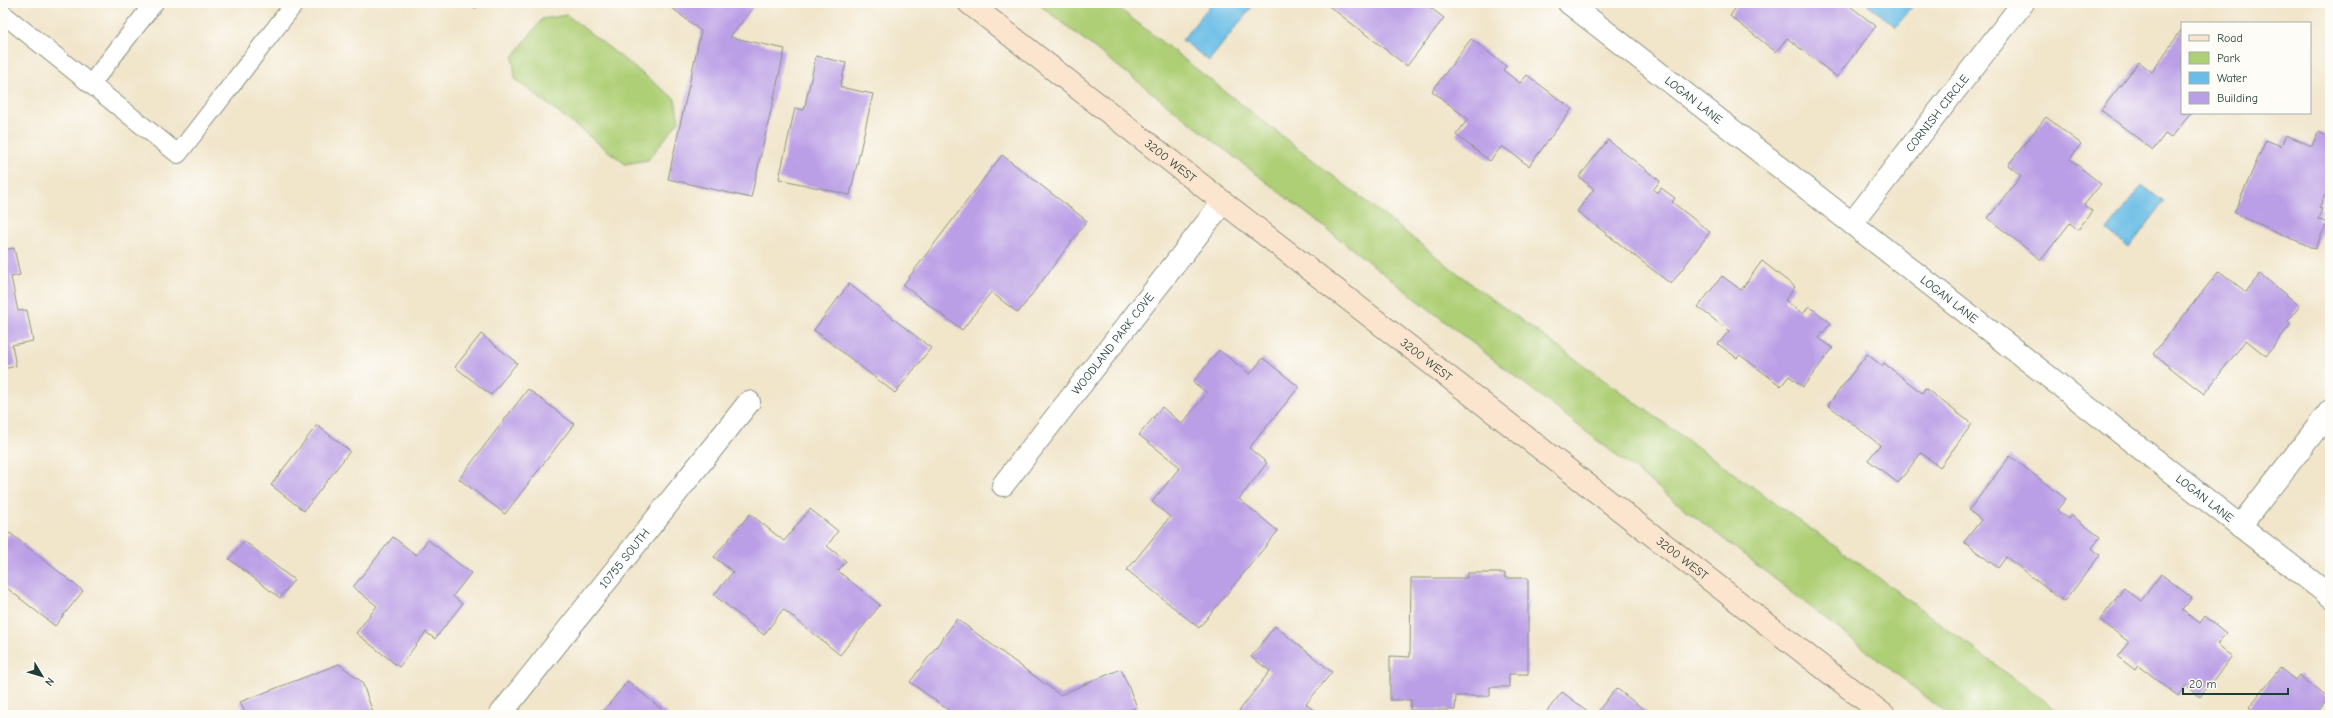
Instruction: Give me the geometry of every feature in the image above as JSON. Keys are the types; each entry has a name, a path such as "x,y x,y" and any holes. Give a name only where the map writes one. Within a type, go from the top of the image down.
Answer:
{"street":[{"name":"3200 WEST","path":"969,3 1884,715"},
{"name":"LOGAN LANE","path":"1569,3 2330,596"},
{"name":"CORNISH CIRCLE","path":"1852,223 2023,3"},
{"name":"WOODLAND PARK COVE","path":"1003,485 1223,202"},
{"name":"10755 SOUTH","path":"500,715 748,402"},
{"path":"2240,526 2330,411"}],"lane":[{"path":"91,84 154,3"},
{"path":"3,14 178,154 295,3"}],"green space":[{"path":"1037,3 1112,3 1474,286 1883,581 2063,715 1949,715"},
{"path":"567,15 675,99 679,121 648,160 625,164 515,79 513,57 542,19"}],"water":[{"path":"1212,3 1245,3 1251,8 1209,61 1182,40"},
{"path":"1866,3 1915,3 1896,27"},
{"path":"2142,185 2164,202 2129,248 2107,230"}],"building":[{"path":"469,3 480,3 476,8"},
{"path":"666,3 757,3 730,37 785,49 751,198 668,179 701,31"},
{"path":"1325,3 1424,3 1444,18 1407,66"},
{"path":"1739,3 1846,3 1876,26 1837,77 1787,38 1776,52 1730,16"},
{"path":"2181,30 2181,114 2190,114 2171,138 2165,134 2153,150 2101,110 2139,62 2152,72"},
{"path":"1471,39 1506,66 1503,70 1520,83 1527,75 1572,109 1529,166 1502,146 1490,161 1456,135 1468,119 1432,91"},
{"path":"816,56 846,63 840,87 873,94 850,195 779,179 795,108 804,110"},
{"path":"2046,117 2081,144 2070,159 2101,184 2084,205 2092,211 2078,230 2070,223 2041,260 1988,218 2021,176 2008,165"},
{"path":"2318,132 2330,137 2330,197 2325,195 2319,208 2322,209 2318,219 2327,223 2315,249 2234,213 2266,140 2281,146 2286,135 2312,146"},
{"path":"1608,140 1660,181 1653,190 1658,193 1661,188 1675,198 1672,202 1710,232 1671,284 1577,211 1594,189 1579,177"},
{"path":"1002,155 1087,221 1018,313 991,292 962,330 903,285"},
{"path":"14,248 20,275 11,277 18,311 27,310 33,341 12,345 16,366 3,369 3,250"},
{"path":"1762,261 1795,287 1785,300 1803,314 1809,306 1831,323 1819,338 1833,348 1803,387 1789,376 1781,386 1740,355 1737,358 1718,344 1729,331 1698,307 1722,276 1741,290"},
{"path":"2219,271 2246,292 2260,274 2300,306 2288,321 2291,324 2266,356 2246,340 2204,394 2153,354"},
{"path":"849,284 931,348 895,393 814,330"},
{"path":"481,334 517,363 491,395 455,367"},
{"path":"1219,350 1250,374 1263,358 1299,387 1249,448 1267,463 1239,499 1278,531 1199,628 1127,570 1170,517 1152,502 1180,467 1139,435 1162,407 1182,424 1207,393 1193,382"},
{"path":"1867,354 1882,366 1884,363 1922,393 1925,388 1972,424 1940,467 1921,453 1898,483 1868,460 1880,445 1828,405"},
{"path":"528,389 574,424 505,514 459,479"},
{"path":"317,425 350,451 304,511 271,485"},
{"path":"2010,456 2066,499 2057,510 2068,519 2071,515 2100,537 2092,548 2100,555 2064,602 2006,557 1998,568 1964,542 1981,520 1969,510"},
{"path":"810,509 838,531 827,546 846,561 838,571 880,605 840,655 783,609 764,635 714,595 733,572 714,557 750,514 784,541"},
{"path":"10,533 83,591 55,626 3,585 3,541"},
{"path":"393,537 416,555 428,540 471,573 453,596 462,604 435,639 426,632 399,667 356,633 377,606 353,587"},
{"path":"244,541 294,580 280,598 229,559"},
{"path":"1467,573 1505,573 1505,578 1528,578 1528,674 1509,674 1509,687 1490,687 1490,696 1456,696 1455,710 1410,710 1411,700 1390,700 1390,656 1410,657 1411,578 1467,578"},
{"path":"2161,574 2192,598 2182,610 2200,623 2205,616 2226,633 2217,644 2232,656 2200,697 2186,685 2178,696 2138,665 2135,670 2118,657 2129,642 2100,620 2124,588 2141,601"},
{"path":"957,619 1060,695 1121,669 1137,707 1118,715 955,715 910,682"},
{"path":"1275,626 1332,672 1306,704 1320,715 1236,715 1270,671 1251,657"},
{"path":"339,664 362,682 374,715 246,715 240,702"},
{"path":"2280,668 2295,680 2299,675 2328,698 2316,715 2259,715 2249,707"},
{"path":"628,681 668,715 600,715"},
{"path":"1616,688 1651,715 1595,715"},
{"path":"1562,692 1593,715 1544,715"}]}
